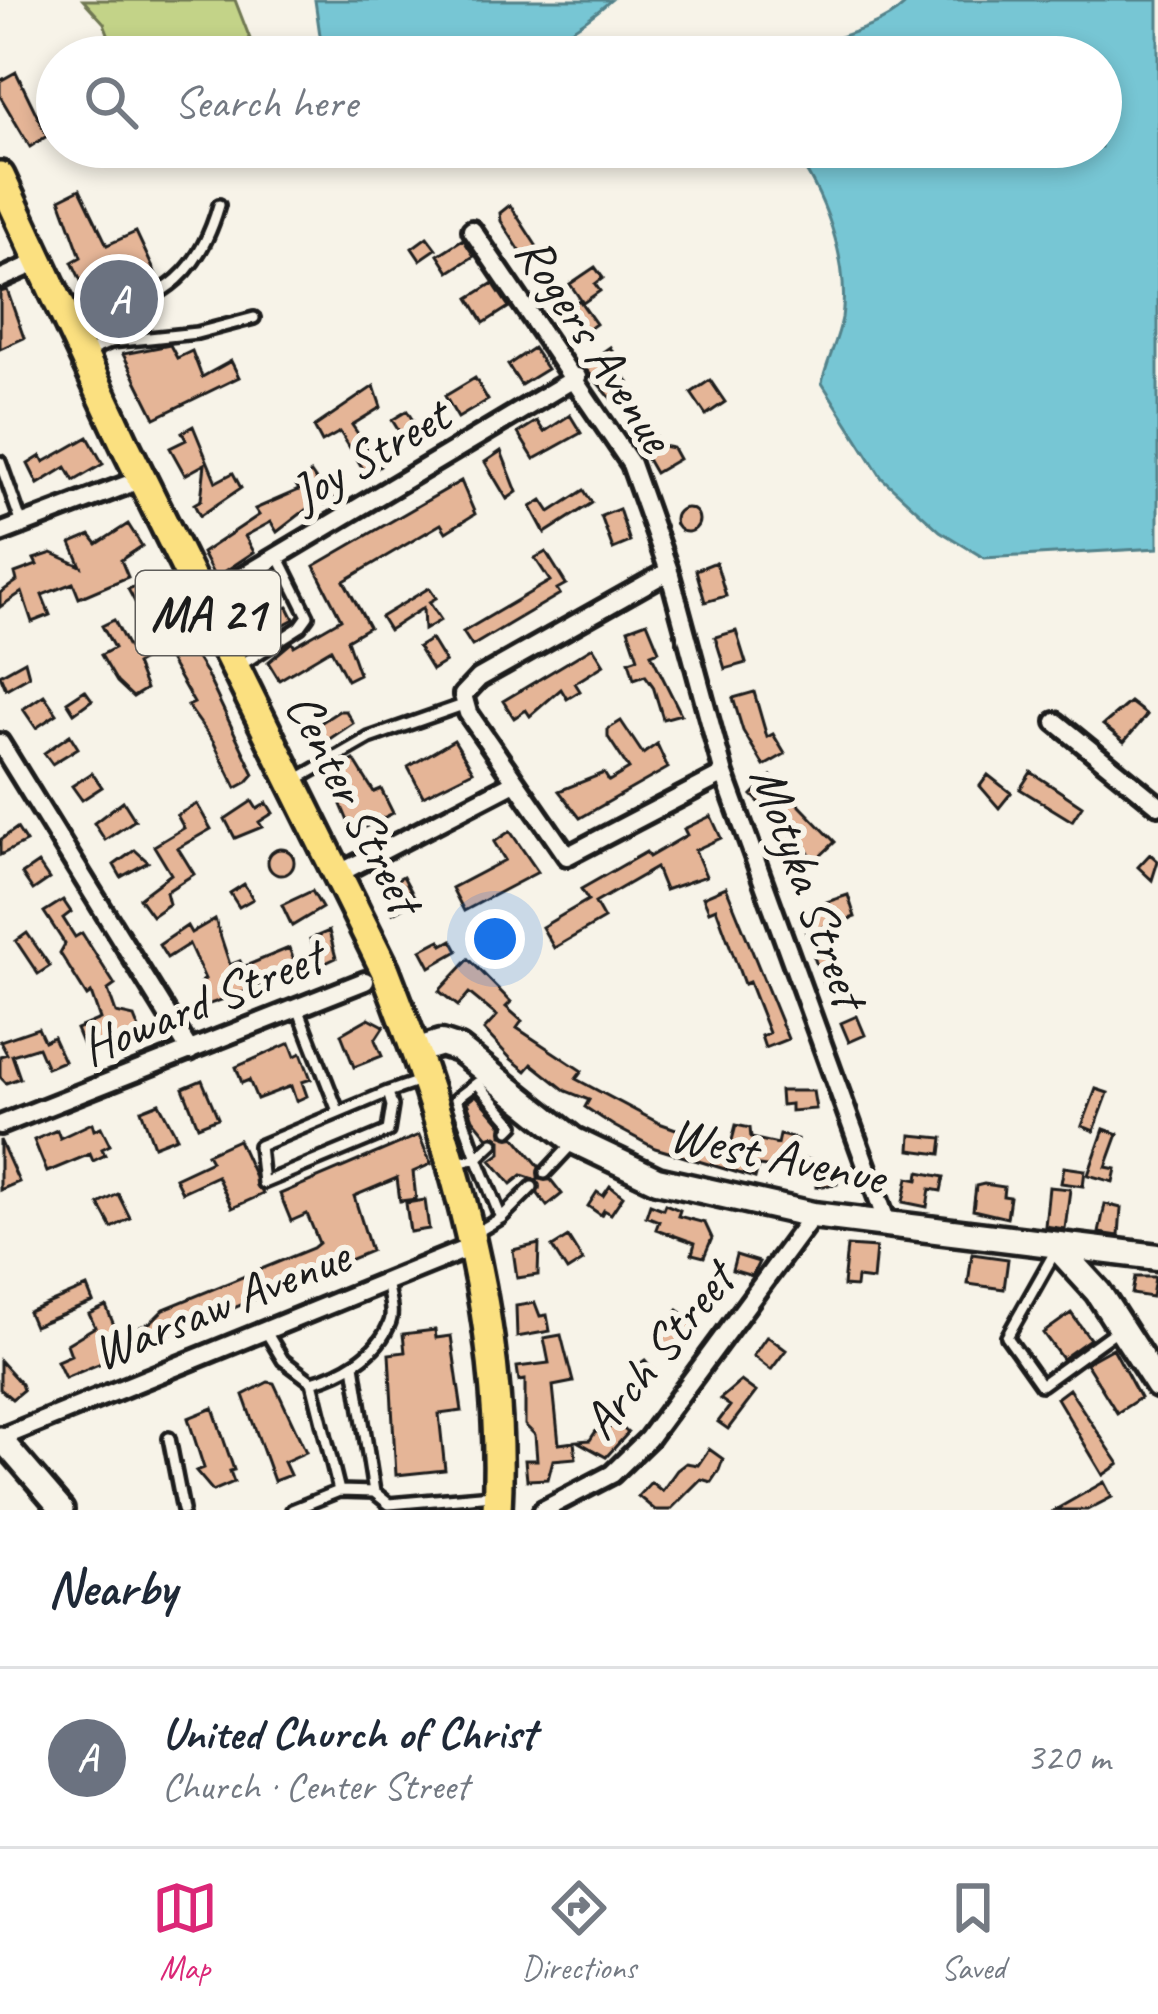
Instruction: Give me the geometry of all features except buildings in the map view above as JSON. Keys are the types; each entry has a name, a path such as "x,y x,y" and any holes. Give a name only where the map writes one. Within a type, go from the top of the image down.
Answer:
{"main road":[{"name":"Center Street","path":"0,176 336,875 428,1078 457,1111 470,1242 493,1365 497,1502"},
{"name":"West Avenue","path":"418,1050 441,1043 459,1049 508,1111 657,1180 813,1215 1158,1257"},
{"path":"1057,1247 1122,1327 1158,1385"}],"street":[{"name":"Rogers Avenue","path":"472,230 577,377 631,464 669,571"},
{"path":"0,279 38,262"},
{"name":"Joy Street","path":"202,601 577,377"},
{"path":"0,533 142,479"},
{"path":"669,571 479,678 465,700 513,783 567,856 724,774"},
{"name":"Motyka Street","path":"669,571 724,774 887,1223"},
{"path":"1056,722 1158,805"},
{"path":"0,742 190,1052"},
{"path":"336,875 513,783"},
{"name":"Howard Street","path":"0,1125 365,981"},
{"name":"Arch Street","path":"542,1510 612,1474 648,1439 813,1215"},
{"name":"Warsaw Avenue","path":"0,1438 386,1282 470,1242"},
{"path":"0,1438 62,1510"}],"lane":[{"path":"77,344 183,278 208,244 219,205"},
{"path":"77,344 197,333 254,318"},
{"path":"0,462 22,524"},
{"path":"235,668 300,627 308,616 278,556"},
{"path":"290,783 369,738 465,700"},
{"path":"298,1008 338,1111"},
{"path":"388,1093 392,1106 388,1131 276,1182 263,1183 259,1146 338,1111 428,1078"},
{"path":"501,1218 465,1161 470,1138 457,1111 477,1083 488,1100 508,1111 514,1125 509,1130"},
{"path":"470,1138 482,1130"},
{"path":"545,1173 575,1141"},
{"path":"465,1161 493,1143"},
{"path":"470,1242 532,1187"},
{"path":"1057,1247 1007,1337 1041,1385 1122,1327"},
{"path":"311,1382 344,1374 391,1322 386,1282"},
{"path":"265,1330 283,1360 311,1382 339,1491"},
{"path":"354,1364 374,1492 389,1507 497,1502"},
{"path":"170,1438 183,1510"},
{"path":"292,1510 339,1491 374,1492"}],"green space":[{"path":"83,0 235,0 249,36 109,36"}],"water":[{"path":"315,0 611,0 559,36 320,36"},
{"path":"909,0 1158,0 1158,548 984,558 940,531 882,478 822,383 842,318 842,273 824,205 804,168 1122,168 1122,36 843,36 898,11"}],"place":[{"name":"United Church of Christ","path":"119,299"}]}
